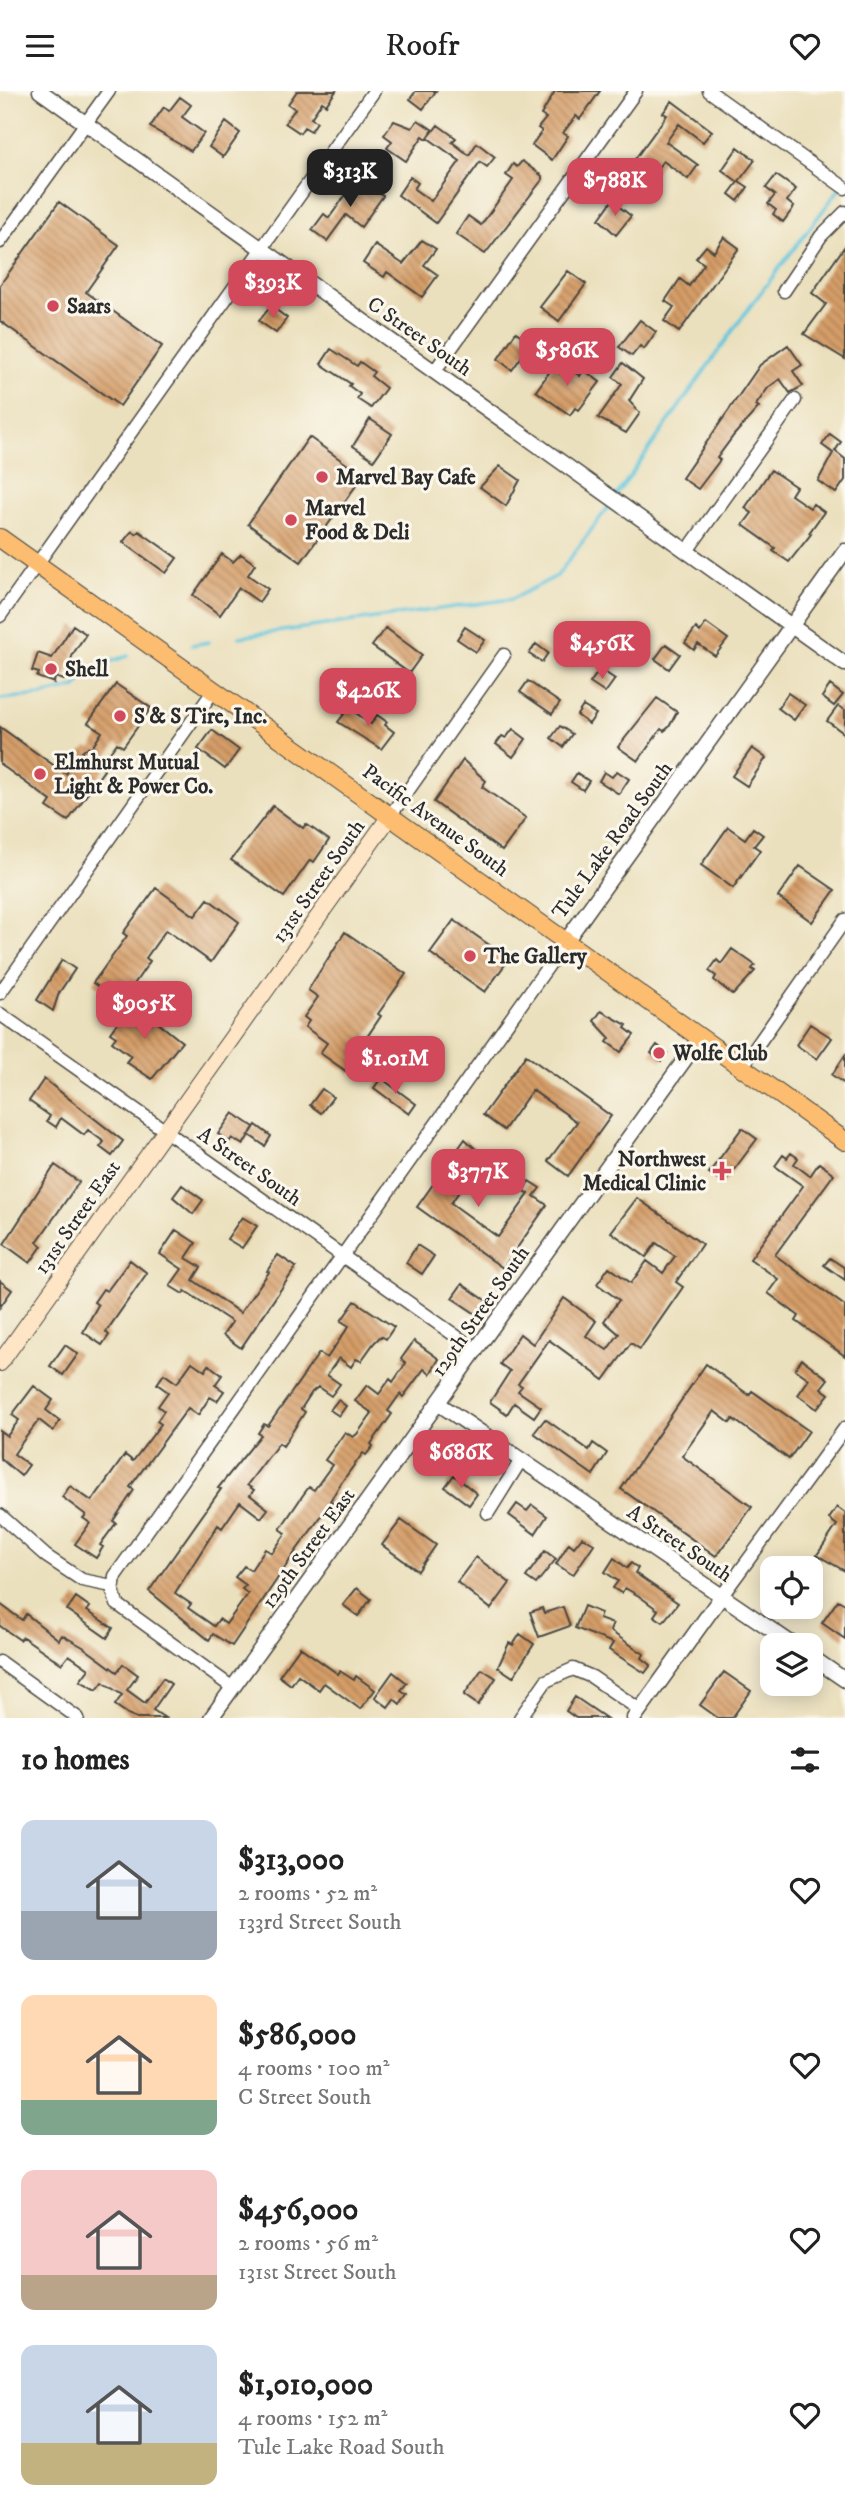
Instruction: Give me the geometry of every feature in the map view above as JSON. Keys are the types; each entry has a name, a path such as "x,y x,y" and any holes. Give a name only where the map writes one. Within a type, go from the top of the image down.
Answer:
{"main road":[{"name":"Pacific Avenue South","path":"0,538 845,1141"},
{"name":"131st Street South","path":"164,1131 390,816"},
{"name":"131st Street East","path":"0,1363 164,1131"}],"street":[{"name":"C Street South","path":"40,91 845,664"},
{"path":"0,242 109,91"},
{"path":"0,616 374,91"},
{"path":"434,372 636,91"},
{"path":"709,91 845,188"},
{"path":"784,291 821,236 845,212"},
{"path":"687,551 795,400"},
{"name":"Tule Lake Road South","path":"113,1585 120,1567 845,551"},
{"name":"131st Street South","path":"390,816 504,655"},
{"path":"0,993 214,690"},
{"path":"742,1067 845,920"},
{"name":"A Street South","path":"0,1014 477,1351"},
{"name":"129th Street South","path":"439,1404 701,1037"},
{"name":"A Street South","path":"439,1404 776,1633"},
{"name":"129th Street East","path":"211,1718 439,1404"},
{"path":"520,1718 547,1681 573,1669 592,1677 637,1714 845,1428"},
{"path":"488,1513 521,1460"},
{"path":"0,1515 46,1556 82,1580 113,1585 117,1604 132,1617 233,1688"},
{"path":"0,1662 78,1718"},
{"path":"823,1665 845,1680"}],"building":[{"path":"297,91 336,91 326,105 322,102 311,118 317,122 311,131 304,127 300,133 285,123 295,109 288,104"},
{"path":"416,91 436,91 423,109 410,99"},
{"path":"555,91 600,91 580,119 576,116 563,133 568,136 552,160 532,145 542,131 538,128 546,118 541,115"},
{"path":"180,97 191,105 182,117 204,133 191,151 150,127 164,107 169,111"},
{"path":"672,101 712,131 703,142 679,124 666,142 698,165 688,179 663,161 654,173 635,159 667,115 663,113"},
{"path":"418,120 433,130 427,139 423,136 406,161 387,148 392,141 384,135 394,121 412,128"},
{"path":"226,122 240,133 223,157 209,147"},
{"path":"438,125 456,138 452,142 469,155 477,143 495,157 487,167 480,162 436,223 398,195 410,177 418,183 414,189 431,201 460,161 428,138"},
{"path":"738,147 755,160 739,181 748,187 738,201 729,194 738,182 722,170"},
{"path":"522,161 542,176 542,180 485,254 456,234 468,216 481,225 513,180 506,175 513,164 517,167"},
{"path":"776,175 796,189 787,201 794,207 783,222 773,214 776,210 768,204 775,195 766,188"},
{"path":"358,178 383,196 361,227 346,215 327,241 312,230 324,214 329,218"},
{"path":"612,201 631,216 616,235 599,219"},
{"name":"Saars","path":"59,202 119,245 86,292 162,346 120,406 0,321 0,285"},
{"path":"724,237 739,248 679,332 664,321 674,307 665,301 680,279 689,286 704,264 696,258 706,246 714,252"},
{"path":"422,240 436,249 424,265 438,275 422,297 387,272 384,277 363,263 375,245 403,264"},
{"path":"845,246 845,359 804,334 826,304 812,293"},
{"path":"568,271 586,284 559,321 540,307"},
{"path":"271,306 287,318 276,333 259,321"},
{"path":"640,320 656,332 644,349 640,346 632,356 619,347"},
{"path":"516,332 536,346 530,355 525,352 512,370 498,359"},
{"path":"788,345 802,365 793,371 803,386 790,393 780,379 768,388 756,405 759,407 734,435 717,458 720,460 698,489 682,478 760,365"},
{"path":"331,349 357,366 360,362 374,372 371,376 386,388 371,408 357,399 360,394 349,386 351,384 321,364"},
{"path":"558,360 580,376 584,370 600,382 579,410 575,408 570,415 536,391"},
{"path":"623,363 643,379 629,401 640,413 626,433 598,418 622,384 613,377"},
{"path":"370,419 392,434 374,460 353,446"},
{"path":"830,434 841,442 835,451 845,459 845,480 836,493 818,481 833,453 822,445"},
{"path":"309,437 363,476 301,562 248,524"},
{"path":"500,466 520,480 506,506 480,487"},
{"path":"771,470 796,487 791,495 810,508 813,504 824,512 789,562 773,551 775,548 743,525 752,513 745,508"},
{"path":"132,531 136,534 139,531 177,558 166,573 123,542"},
{"path":"222,554 233,562 241,554 255,564 248,575 268,589 259,602 239,588 220,615 193,595"},
{"path":"706,623 728,639 715,656 698,644 694,650 685,643 696,628 700,632"},
{"path":"73,625 86,634 73,654 64,680 55,677 54,683 37,677 39,673 32,671 38,653 52,658"},
{"path":"465,627 485,640 476,652 457,639"},
{"path":"386,628 422,655 409,673 372,646"},
{"path":"536,644 548,653 542,662 529,654"},
{"path":"666,644 680,654 669,669 655,659"},
{"path":"600,669 615,679 605,693 590,683"},
{"path":"528,681 560,703 552,714 520,692"},
{"path":"116,684 151,708 123,747 117,743 100,766 104,770 68,821 47,807 51,801 0,764 0,727 66,774 82,752 88,747 91,749 102,732 88,723"},
{"path":"830,685 843,695 834,706 822,697"},
{"path":"788,693 805,705 794,720 778,708"},
{"path":"657,698 677,712 669,727 664,731 661,729 638,761 618,747"},
{"path":"583,706 596,714 589,724 577,715"},
{"path":"838,706 845,710 845,734 827,721"},
{"path":"349,708 371,724 377,715 387,722 385,725 394,732 381,749 338,722"},
{"path":"560,726 572,734 563,747 551,738"},
{"path":"513,729 526,739 513,757 496,744 502,736 506,738"},
{"path":"212,730 239,750 225,769 198,749"},
{"path":"752,748 766,758 747,786 732,776"},
{"path":"463,760 486,781 482,787 526,818 502,851 434,802"},
{"path":"617,771 629,779 619,794 599,781 604,772 612,777"},
{"path":"577,773 589,781 583,790 571,782"},
{"path":"273,806 303,828 306,824 329,840 314,862 310,860 284,897 231,860"},
{"path":"728,827 745,839 753,828 763,835 754,846 760,850 733,888 701,865"},
{"path":"800,866 835,890 812,922 778,897"},
{"path":"156,888 195,916 208,899 239,922 211,962 166,930 146,958 150,961 121,1003 93,983 127,936 123,933"},
{"name":"The Gallery","path":"454,920 509,959 485,992 430,953"},
{"path":"345,932 406,974 378,1014 381,1016 367,1037 373,1041 350,1074 320,1053 327,1043 305,1027 309,1021 304,1017 318,997 308,990"},
{"path":"732,949 755,965 752,969 755,971 733,995 714,980 716,976 709,971 717,960 721,964"},
{"path":"62,960 75,969 59,993 53,1011 37,1000"},
{"path":"132,1002 182,1042 152,1079 126,1062 131,1056 112,1042 116,1037 110,1033"},
{"path":"601,1011 627,1025 625,1028 634,1035 621,1052 607,1042 610,1038 594,1021"},
{"path":"810,1024 832,1038 817,1059 796,1045"},
{"name":"Wolfe Club","path":"657,1045 667,1053 661,1061 651,1053"},
{"path":"526,1055 611,1116 568,1176 548,1161 577,1122 532,1090 504,1130 483,1115"},
{"path":"845,1055 845,1084 832,1075"},
{"path":"381,1078 416,1104 409,1114 374,1088"},
{"path":"44,1079 123,1141 112,1156 100,1147 104,1142 88,1130 84,1135 61,1118 56,1127 47,1121 50,1116 29,1101"},
{"path":"322,1089 333,1097 321,1113 310,1105"},
{"path":"233,1113 254,1127 250,1134 256,1125 271,1136 265,1146 249,1135 243,1145 232,1138 229,1142 218,1134"},
{"path":"742,1128 757,1139 724,1183 709,1173"},
{"path":"465,1139 484,1157 451,1203 498,1237 529,1194 523,1190 529,1181 540,1188 534,1196 547,1205 503,1268 417,1207"},
{"path":"791,1153 798,1158 794,1164 810,1176 819,1163 834,1174 775,1255 845,1306 845,1356 796,1321 799,1316 768,1293 778,1279 750,1259 803,1186 775,1166 783,1155 787,1158"},
{"path":"55,1165 79,1182 37,1242 42,1246 30,1263 4,1244"},
{"path":"182,1185 203,1200 193,1214 173,1197"},
{"path":"637,1198 702,1244 676,1282 683,1287 640,1349 631,1343 604,1380 549,1340 518,1384 522,1386 518,1391 541,1407 534,1417 514,1403 507,1414 490,1402 510,1371 500,1364 520,1334 533,1344 564,1298 596,1321 586,1336 607,1350 619,1334 604,1321 619,1300 597,1284 609,1267 631,1283 647,1261 663,1273 675,1256 656,1243 646,1257 611,1232"},
{"path":"242,1217 257,1226 242,1248 227,1239"},
{"path":"176,1230 196,1243 186,1258 201,1267 193,1280 240,1313 278,1255 296,1267 241,1348 223,1335 232,1322 185,1291 183,1294 170,1286 182,1269 160,1254"},
{"path":"417,1245 434,1256 422,1274 406,1263"},
{"path":"830,1258 845,1268 845,1280 824,1265"},
{"path":"130,1260 147,1273 106,1332 109,1335 102,1345 83,1332 98,1305 94,1302 103,1289 107,1291"},
{"path":"0,1281 12,1290 0,1307"},
{"path":"462,1284 488,1302 479,1316 452,1298"},
{"path":"355,1301 394,1327 386,1339 381,1336 361,1361 356,1359 351,1367 339,1358 327,1375 340,1384 331,1396 318,1387 312,1392 301,1409 305,1412 283,1446 279,1443 247,1485 254,1490 250,1495 268,1509 261,1518 240,1502 222,1528 218,1525 175,1593 191,1604 188,1608 214,1626 219,1619 226,1624 248,1594 242,1589 246,1585 235,1577 244,1566 251,1570 265,1549 272,1553 286,1533 280,1529 303,1495 309,1487 314,1490 332,1465 325,1460 345,1432 353,1437 372,1413 355,1401 367,1385 379,1394 390,1379 393,1382 406,1363 401,1359 414,1341 439,1359 430,1374 424,1369 403,1397 400,1394 388,1411 392,1414 371,1444 373,1446 366,1455 363,1453 341,1483 330,1501 334,1504 327,1513 325,1511 296,1551 232,1646 213,1634 209,1640 149,1591 221,1489 218,1488 261,1435 258,1433 264,1424 268,1426 319,1353 327,1358 349,1326 341,1321"},
{"path":"65,1345 78,1354 63,1375 50,1366"},
{"path":"802,1359 828,1379 821,1388 829,1394 817,1409 798,1395 809,1379 795,1369"},
{"path":"192,1362 205,1371 209,1365 222,1375 215,1385 224,1391 217,1401 210,1397 198,1415 188,1408 130,1487 134,1490 113,1521 116,1523 100,1545 103,1547 96,1558 75,1544 90,1523 83,1518 86,1515 62,1497 70,1486 92,1501 125,1455 133,1461 161,1424 157,1421 164,1411 158,1406 168,1392 157,1384 164,1374 177,1383"},
{"path":"706,1364 749,1395 752,1391 809,1431 789,1459 733,1419 730,1423 714,1411 682,1456 752,1507 716,1556 621,1489"},
{"path":"34,1386 53,1400 46,1410 60,1421 53,1431 39,1420 20,1445 14,1454 29,1465 21,1476 0,1458 0,1431 7,1436 19,1420 12,1415"},
{"path":"338,1400 346,1406 339,1416 330,1410"},
{"path":"545,1419 589,1450 593,1443 607,1453 593,1475 534,1433"},
{"path":"454,1475 477,1494 469,1505 445,1487"},
{"path":"517,1504 527,1511 532,1505 547,1516 535,1534 509,1515"},
{"path":"837,1507 845,1513 845,1571 823,1556 817,1555 837,1525 829,1519"},
{"path":"401,1520 436,1545 418,1571 382,1545"},
{"path":"582,1537 594,1544 573,1575 556,1564 569,1543 574,1547"},
{"path":"545,1551 556,1559 536,1584 526,1577"},
{"path":"476,1557 510,1583 491,1609 457,1582"},
{"path":"614,1558 627,1568 631,1563 638,1568 635,1573 678,1603 663,1622 654,1616 658,1610 639,1596 625,1588 621,1593 613,1588 618,1581 605,1572"},
{"path":"357,1588 371,1599 358,1616 343,1605"},
{"path":"76,1597 90,1607 87,1611 113,1628 107,1638 67,1610"},
{"path":"838,1600 845,1604 845,1639 822,1623"},
{"path":"0,1604 22,1620 26,1614 59,1640 62,1635 83,1647 117,1672 123,1664 138,1675 127,1690 145,1703 163,1678 171,1684 153,1710 165,1718 137,1718 128,1714 115,1705 122,1695 103,1682 97,1690 80,1681 89,1669 69,1655 62,1664 23,1637 20,1640 0,1626"},
{"path":"584,1606 601,1613 599,1619 613,1624 610,1631 644,1654 642,1658 651,1665 645,1673 609,1650 613,1643 575,1628"},
{"path":"563,1607 570,1626 539,1637 530,1612 542,1608 544,1613"},
{"path":"520,1634 534,1644 513,1677 498,1667 509,1643 513,1645"},
{"path":"300,1647 338,1674 340,1671 354,1680 356,1676 375,1690 360,1709 324,1683 319,1690 298,1675 291,1685 279,1676"},
{"path":"482,1669 496,1678 478,1705 464,1695"},
{"path":"393,1672 407,1683 401,1690 407,1694 400,1704 394,1699 388,1707 375,1697"},
{"path":"724,1672 751,1691 732,1718 718,1718 700,1705"},
{"path":"575,1697 606,1718 576,1718 566,1711"}],"waterway":[{"path":"616,496 746,312 840,188"},
{"path":"239,637 512,599 557,576 612,502"},
{"path":"192,645 209,642"},
{"path":"0,699 42,695 76,687 95,666 128,656"}],"place":[{"name":"Saars","path":"53,306"},
{"name":"Marvel Bay Cafe","path":"322,477"},
{"name":"Marvel Food & Deli","path":"291,520"},
{"name":"Shell","path":"51,669"},
{"name":"S & S Tire, Inc.","path":"120,716"},
{"name":"Elmhurst Mutual Light & Power Co.","path":"40,774"},
{"name":"The Gallery","path":"470,956"},
{"name":"Wolfe Club","path":"659,1053"},
{"name":"Northwest Medical Clinic","path":"722,1171"}]}
